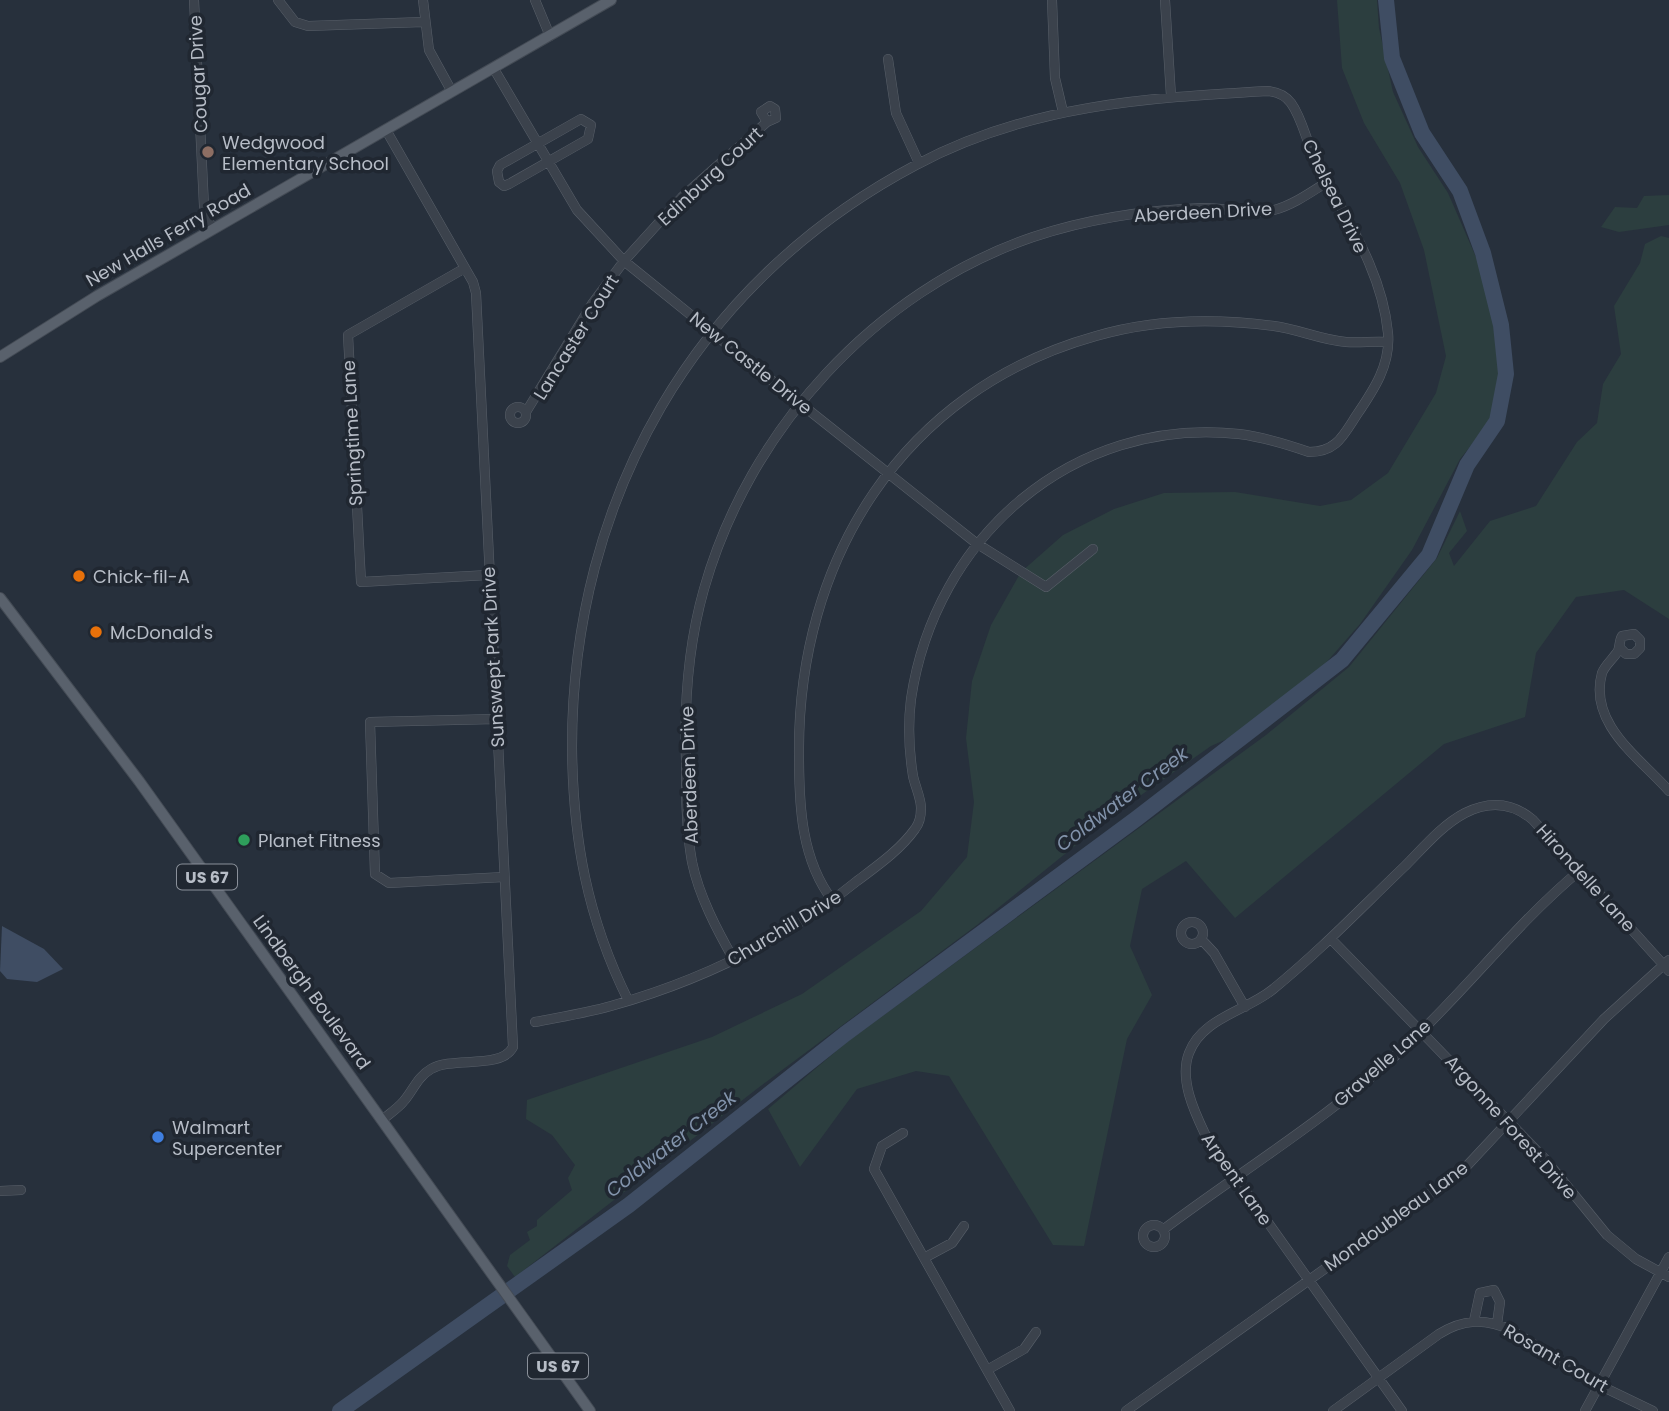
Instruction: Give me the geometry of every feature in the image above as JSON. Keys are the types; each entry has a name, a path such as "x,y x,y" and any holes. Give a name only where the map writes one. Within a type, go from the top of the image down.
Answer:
{"main road":[{"name":"New Halls Ferry Road","path":"0,357 97,296 611,0"},
{"name":"Lindbergh Boulevard","path":"0,598 132,772 590,1411"}],"street":[{"name":"Cougar Drive","path":"194,0 204,206 212,230"},
{"path":"278,0 295,22 308,26 424,22"},
{"path":"423,0 429,50 451,90"},
{"path":"536,0 550,36"},
{"path":"1052,0 1055,78 1063,112"},
{"path":"628,1000 603,948 591,910 579,847 573,786 572,712 580,627 600,546 631,464 676,383 713,333 755,285 807,238 858,201 919,163 991,133 1063,112 1171,96 1165,0"},
{"path":"888,59 896,113 919,163"},
{"name":"New Castle Drive","path":"494,69 577,210 624,261 801,404 889,471 976,543 1045,587 1093,549"},
{"name":"Chelsea Drive","path":"1171,96 1268,91 1283,95 1296,113 1327,182 1357,234 1380,300 1388,342 1380,379 1343,437 1329,449"},
{"path":"580,119 591,125 588,139 550,163 504,186 499,182 497,171 500,165 580,119"},
{"name":"Edinburg Court","path":"624,261 682,197 767,122"},
{"name":"Sunswept Park Drive","path":"382,1120 401,1106 417,1080 430,1069 445,1063 473,1063 502,1057 509,1054 513,1047 477,306 473,282 386,130"},
{"name":"Aberdeen Drive","path":"734,960 707,904 692,863 684,721 689,668 704,590 723,535 762,457 801,404 852,348 892,313 932,286 1000,251 1034,237 1143,212 1203,208 1272,211 1327,182"},
{"name":"Lancaster Court","path":"526,412 592,304 624,261"},
{"name":"Springtime Lane","path":"465,268 348,335 361,582 488,575"},
{"path":"833,901 816,873 803,823 799,773 800,690 809,639 824,587 854,523 889,471 916,442 976,391 1036,358 1095,336 1142,326 1201,320 1274,326 1344,342 1388,342"},
{"name":"Churchill Drive","path":"535,1022 628,1000 678,984 734,960 833,901 891,855 916,828 919,819 921,807 911,764 910,722 918,660 942,599 976,543 1005,513 1046,481 1094,456 1133,442 1176,435 1221,433 1279,442 1309,452 1329,449"},
{"path":"1620,648 1603,670 1600,702 1606,718 1626,746 1667,784"},
{"path":"496,719 370,722 375,874 389,883 504,877"},
{"name":"Hirondelle Lane","path":"1491,804 1525,813 1667,965"},
{"name":"Arpent Lane","path":"1402,1411 1205,1134 1190,1098 1186,1071 1188,1054 1202,1032 1273,990 1331,939 1451,822 1491,804"},
{"name":"Gravelle Lane","path":"1164,1229 1360,1087 1423,1030 1482,970 1520,924 1578,872"},
{"path":"1201,939 1214,953 1245,1007"},
{"name":"Argonne Forest Drive","path":"1331,939 1423,1030 1545,1159 1607,1236 1636,1259 1665,1274"},
{"name":"Mondoubleau Lane","path":"1126,1411 1463,1170 1604,1019 1667,965"},
{"path":"903,1133 882,1146 874,1169 1010,1411"},
{"path":"0,1191 21,1190"},
{"path":"924,1258 952,1243 964,1226"},
{"path":"1586,1411 1665,1274 1669,1257"},
{"name":"Rosant Court","path":"1474,1321 1480,1293 1494,1290 1500,1302 1497,1324"},
{"name":"Rosant Court","path":"1334,1411 1447,1329 1455,1324 1474,1321 1497,1324 1599,1385 1653,1411"},
{"path":"987,1370 1024,1349 1036,1332"}],"shaded area":[{"path":"1337,0 1377,0 1379,28 1393,92 1418,147 1448,193 1479,264 1495,312 1504,359 1501,388 1490,422 1460,459 1412,550 1360,624 1324,665 1236,735 1211,746 1117,812 977,925 758,1088 515,1277 507,1266 510,1255 530,1240 527,1232 537,1226 537,1220 572,1190 568,1178 575,1165 552,1135 526,1119 527,1100 712,1037 802,994 921,911 967,857 974,802 966,738 972,681 991,625 1021,572 1063,535 1114,509 1164,493 1235,492 1320,506 1351,500 1388,473 1436,393 1446,356 1424,250 1400,183 1364,123 1342,68"},
{"path":"1669,195 1669,225 1619,232 1601,227 1615,207 1637,208 1644,196"},
{"path":"1661,236 1669,238 1669,619 1624,590 1576,597 1536,653 1525,717 1444,744 1235,918 1186,861 1142,889 1130,946 1152,995 1127,1039 1084,1246 1053,1245 949,1076 916,1071 857,1089 800,1167 768,1109 847,1042 1266,735 1349,667 1437,558 1460,511 1467,531 1449,553 1454,566 1490,521 1536,506 1577,442 1597,423 1603,384 1621,354 1614,306 1640,263 1645,244"}],"water":[{"path":"2,926 44,949 63,969 37,982 7,979 0,971"}],"waterway":[{"name":"Coldwater Creek","path":"340,1411 629,1205 845,1034 1136,819 1342,660 1429,555 1467,465 1497,421 1506,374 1501,325 1483,253 1460,191 1422,133 1392,58 1386,0"}],"place":[{"name":"Wedgwood Elementary School","path":"208,152"},
{"name":"Chick-fil-A","path":"79,576"},
{"name":"McDonald's","path":"96,632"},
{"name":"Planet Fitness","path":"244,840"},
{"name":"Walmart Supercenter","path":"158,1137"}]}
